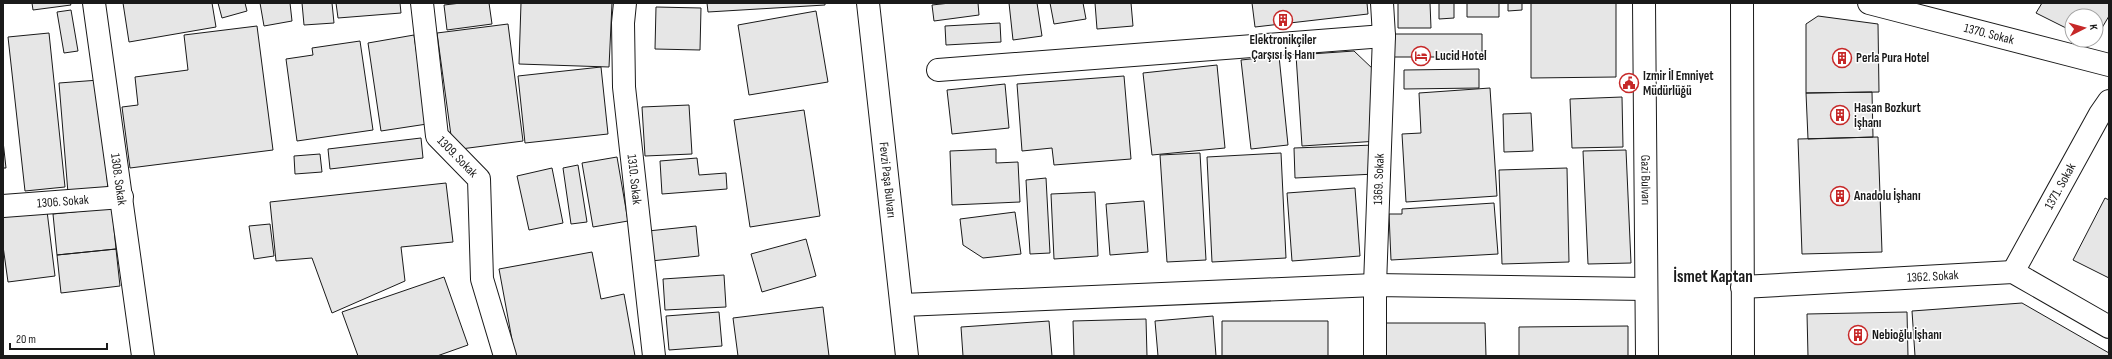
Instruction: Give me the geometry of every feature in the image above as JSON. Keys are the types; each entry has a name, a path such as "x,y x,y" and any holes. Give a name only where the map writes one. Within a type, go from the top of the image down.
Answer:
{"street":[{"name":"1308. Sokak","path":"94,3 143,356"},
{"name":"1309. Sokak","path":"422,3 437,136 479,179 482,279 505,356"},
{"name":"1310. Sokak","path":"625,3 623,23 624,87 654,356"},
{"name":"Fevzi Paşa Bulvarı","path":"868,3 907,356"},
{"name":"1369. Sokak","path":"1375,356 1375,285 1384,36 1382,3"},
{"name":"Gazi Bulvarı","path":"1644,3 1646,289 1648,356"},
{"path":"1742,3 1743,356"},
{"name":"1370. Sokak","path":"1869,3 2109,65"},
{"path":"938,70 1384,36"},
{"name":"1371. Sokak","path":"2013,272 2100,114 2109,101"},
{"name":"1306. Sokak","path":"3,206 122,197"},
{"path":"2013,272 2109,327"},
{"name":"1362. Sokak","path":"1742,287 2013,272"},
{"path":"902,305 1375,285 1646,289"}],"building":[{"path":"32,3 70,3 71,5 33,10"},
{"path":"123,3 212,3 216,27 129,42"},
{"path":"218,3 245,3 247,11 222,18"},
{"path":"260,3 290,3 292,21 264,26"},
{"path":"302,3 332,3 334,23 304,25"},
{"path":"336,3 400,3 401,13 338,18"},
{"path":"461,3 489,3 492,24 447,30 444,5"},
{"path":"521,3 612,3 609,67 519,64"},
{"path":"707,3 825,3 825,5 708,12"},
{"path":"950,3 978,3 979,15 934,21 932,5"},
{"path":"1009,3 1037,3 1042,36 1013,40"},
{"path":"1050,3 1083,3 1086,19 1054,24"},
{"path":"1095,3 1131,3 1133,26 1097,29"},
{"name":"Elektronikçiler Çarşısı İş Hanı","path":"1252,3 1367,3 1368,14 1255,27"},
{"path":"1398,3 1430,3 1431,28 1398,28"},
{"path":"1439,3 1454,3 1454,18 1439,19"},
{"path":"1467,3 1499,3 1499,17 1467,17"},
{"path":"1508,3 1522,3 1522,10 1508,11"},
{"path":"1531,3 1616,3 1616,77 1531,78"},
{"path":"2042,3 2109,3 2109,16 2104,24 2104,8 2064,8 2064,27 2036,13"},
{"path":"656,7 701,8 700,50 655,49"},
{"path":"71,10 78,51 64,53 57,12"},
{"path":"816,11 828,82 749,95 738,25"},
{"name":"Perla Pura Hotel","path":"1818,16 1878,24 1879,92 1806,93 1806,24"},
{"path":"1000,23 1001,42 946,45 945,26"},
{"path":"508,24 523,141 453,150 437,33"},
{"path":"257,26 273,150 130,168 122,107 138,105 135,77 188,70 184,35"},
{"path":"49,33 65,187 25,191 8,37"},
{"path":"1394,34 1482,34 1482,57 1393,57"},
{"path":"414,35 427,124 381,131 368,43"},
{"path":"360,41 373,130 297,141 286,59 313,55 312,48"},
{"path":"1354,51 1374,70 1378,141 1302,146 1296,55"},
{"path":"1279,56 1288,145 1251,149 1241,60"},
{"path":"1217,65 1225,148 1152,155 1143,73"},
{"path":"601,67 608,134 525,143 518,76"},
{"path":"1479,69 1479,88 1404,89 1404,70"},
{"path":"1124,76 1131,159 1054,165 1052,148 1022,151 1017,84"},
{"path":"99,80 108,189 68,193 59,83"},
{"path":"1005,84 1009,128 952,134 947,90"},
{"path":"1490,88 1497,196 1406,202 1402,134 1421,133 1419,93"},
{"name":"Hasan Bozkurt İşhanı","path":"1872,92 1873,137 1808,139 1806,93"},
{"path":"1622,97 1623,147 1572,148 1570,99"},
{"path":"689,105 692,154 645,156 642,107"},
{"path":"804,110 820,216 750,227 734,120"},
{"path":"1531,113 1533,151 1504,152 1503,114"},
{"name":"Anadolu İşhanı","path":"1878,137 1882,252 1802,254 1798,139"},
{"path":"421,138 423,158 330,169 328,149"},
{"path":"3,141 6,168 3,168"},
{"path":"1374,145 1375,174 1295,178 1294,148"},
{"path":"996,149 996,163 1018,162 1020,202 952,205 950,151"},
{"path":"1626,150 1631,263 1588,264 1583,151"},
{"path":"1200,153 1206,260 1167,262 1160,155"},
{"path":"1281,153 1286,258 1212,262 1207,157"},
{"path":"320,154 322,172 295,174 294,156"},
{"path":"617,157 628,221 593,227 582,163"},
{"path":"697,158 699,175 726,173 727,189 662,194 660,161"},
{"path":"578,165 587,222 571,224 563,168"},
{"path":"552,168 563,223 529,230 517,176"},
{"path":"1567,168 1569,262 1502,264 1499,170"},
{"path":"1046,178 1050,253 1030,254 1026,180"},
{"path":"446,183 453,242 401,247 405,281 332,313 312,258 276,261 270,202"},
{"path":"1355,188 1360,256 1292,261 1287,193"},
{"path":"1095,192 1098,256 1054,259 1051,194"},
{"path":"2105,198 2109,200 2109,278 2073,260"},
{"path":"1144,201 1148,252 1110,255 1106,204"},
{"path":"1494,203 1498,254 1391,260 1389,214 1402,214 1402,209"},
{"path":"112,208 116,249 57,255 53,214"},
{"path":"47,211 55,276 8,282 3,246 3,217"},
{"path":"1015,212 1021,254 983,258 963,245 960,219"},
{"path":"270,224 274,256 254,259 249,226"},
{"path":"696,226 699,256 651,261 648,231"},
{"path":"806,239 816,276 762,292 751,254"},
{"path":"116,249 120,286 61,293 57,255"},
{"path":"592,252 601,299 624,294 635,356 515,356 499,269"},
{"path":"724,275 726,307 665,310 663,279"},
{"path":"444,277 468,345 437,356 358,356 342,312"},
{"path":"2022,303 2109,353 2109,356 1915,356 1912,311"},
{"path":"823,307 829,356 738,356 733,318"},
{"path":"719,312 722,346 669,350 666,316"},
{"name":"Nebioğlu İşhanı","path":"1907,312 1908,356 1808,356 1807,314"},
{"path":"1213,316 1216,356 1158,356 1155,321"},
{"path":"1146,319 1147,356 1074,356 1073,321"},
{"path":"1049,321 1052,356 963,356 961,327"},
{"path":"1222,321 1328,321 1328,356 1222,356"},
{"path":"1380,323 1485,323 1486,356 1380,356"},
{"path":"1628,326 1628,356 1519,356 1519,327"}],"place":[{"name":"Elektronikçiler Çarşısı İş Hanı","path":"1283,20"},
{"name":"Lucid Hotel","path":"1421,56"},
{"name":"Perla Pura Hotel","path":"1842,58"},
{"name":"Izmir İl Emniyet Müdürlüğü","path":"1629,83"},
{"name":"Hasan Bozkurt İşhanı","path":"1840,115"},
{"name":"Anadolu İşhanı","path":"1840,196"},
{"name":"Nebioğlu İşhanı","path":"1858,335"}],"district":[{"name":"İsmet Kaptan","path":"1713,277"}]}
